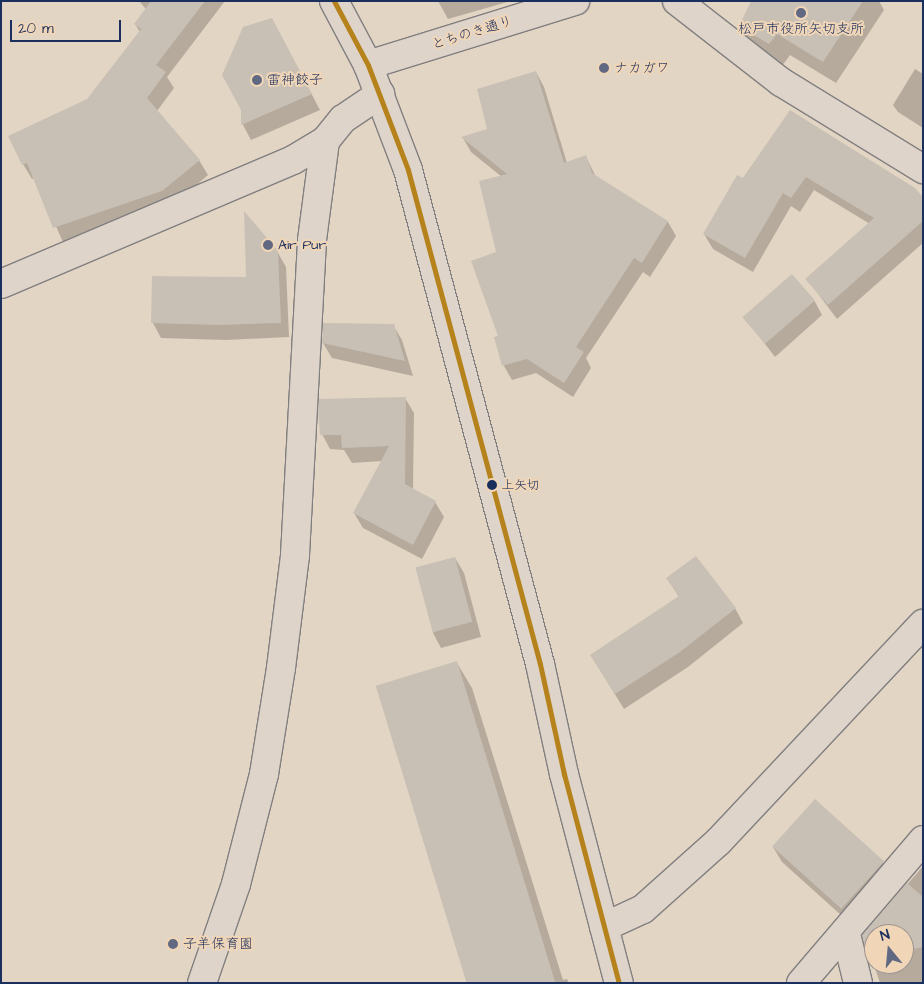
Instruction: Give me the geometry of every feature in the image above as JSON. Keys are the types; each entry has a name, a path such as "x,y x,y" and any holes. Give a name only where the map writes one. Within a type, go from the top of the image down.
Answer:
{"street":[{"path":"334,1 368,65 408,170 436,268 540,664 619,983"},
{"name":"とちのき通り","path":"368,65 575,1"},
{"path":"677,1 781,82 923,169"},
{"path":"1,284 293,160 325,141 343,119 380,94"},
{"path":"202,983 236,884 264,774 281,668 295,555 312,240 325,141"},
{"path":"604,927 643,909 719,841 923,624"},
{"path":"801,983 846,934 923,840"},
{"path":"846,934 858,983"}],"building":[{"path":"151,1 205,1 156,65 166,72 147,98 200,160 162,191 53,228 27,163 22,165 8,136 87,99 141,29 134,24"},
{"path":"751,1 863,1 823,62 777,34 769,44 739,26"},
{"path":"272,18 312,94 241,125 241,110 222,75 243,27"},
{"path":"536,71 564,163 586,155 592,173 668,221 642,263 634,258 576,347 584,352 564,383 527,359 502,366 494,337 498,336 471,261 496,252 479,181 507,174 461,137 487,129 477,89"},
{"path":"790,110 915,188 923,197 923,221 828,305 805,279 874,218 806,177 791,198 783,193 745,258 703,234 737,175 743,178"},
{"path":"244,211 278,251 281,323 217,325 151,323 152,276 246,277"},
{"path":"792,274 815,300 765,344 742,317"},
{"path":"323,323 394,324 405,361 322,343"},
{"path":"406,397 405,484 436,501 413,545 353,513 389,446 342,448 341,435 320,435 318,410 319,399"},
{"path":"696,556 736,608 680,652 615,694 590,655 679,596 666,578"},
{"path":"455,557 472,622 433,632 415,568"},
{"path":"457,661 555,983 467,983 376,686"},
{"path":"815,799 884,861 841,909 772,847"},
{"path":"907,883 923,897 923,947 914,949 914,924 872,924"}],"transit line":[{"path":"334,1 368,65 408,170 540,664 564,774 619,983"}],"place":[{"name":"松戸市役所矢切支所","path":"801,13"},
{"name":"ナカガワ","path":"604,68"},
{"name":"雷神餃子","path":"257,80"},
{"name":"Air Pur","path":"268,245"},
{"name":"上矢切","path":"492,485"},
{"name":"子羊保育園","path":"173,944"}]}
